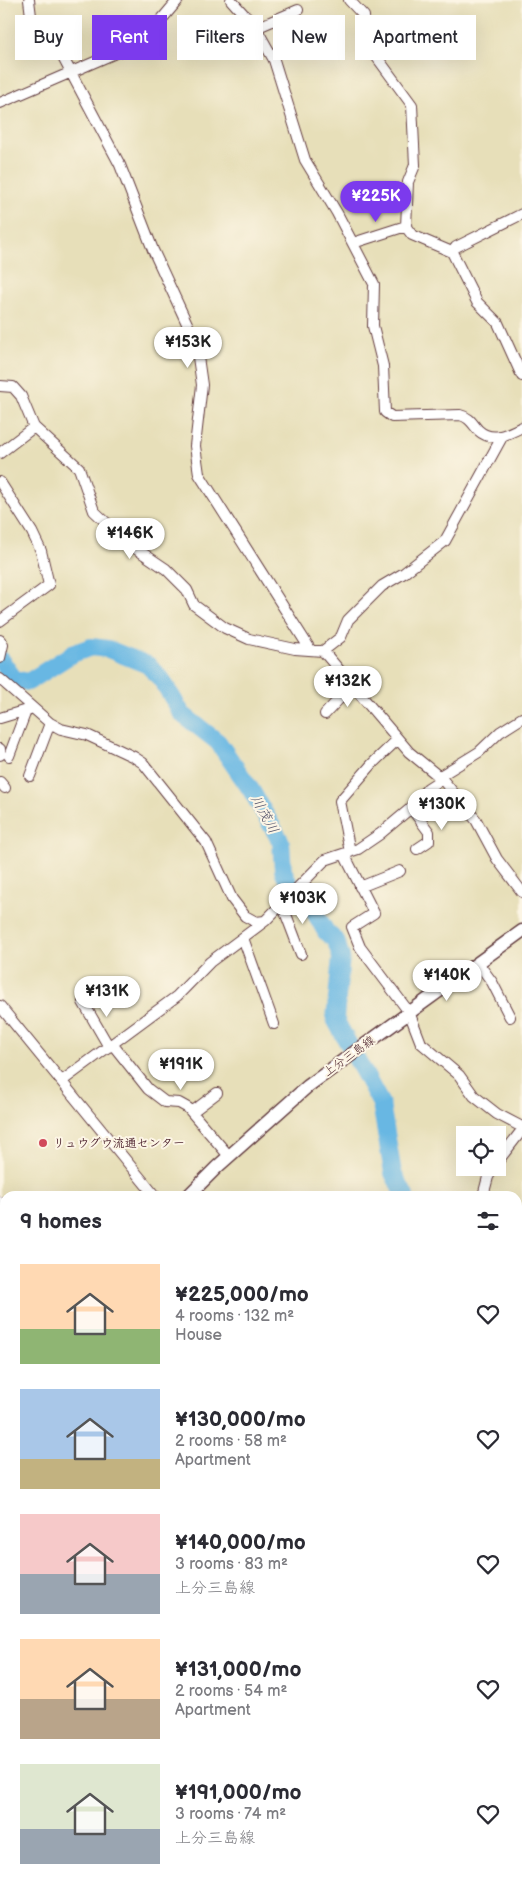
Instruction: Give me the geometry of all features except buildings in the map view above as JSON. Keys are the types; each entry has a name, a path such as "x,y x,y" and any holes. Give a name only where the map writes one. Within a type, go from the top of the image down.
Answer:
{"main road":[{"name":"上分三島線","path":"193,1191 229,1156 308,1086 522,932"}],"street":[{"path":"29,0 32,24 60,52 120,165 153,250 196,343 202,385 195,446 199,474 310,649"},
{"path":"0,103 145,39 178,0"},
{"path":"231,0 244,15"},
{"path":"349,0 364,16 364,41 412,105 415,165 408,182 406,226 412,234 452,252 477,302 498,323 522,376"},
{"path":"263,25 298,10"},
{"path":"263,41 278,69 305,160 353,243 375,289 374,326 383,366 385,412 392,418 460,415 469,419 484,434 502,437"},
{"path":"452,252 456,247 522,214"},
{"path":"353,243 406,226"},
{"path":"0,386 14,387 21,396 34,427 79,468 94,511 129,544 166,569 187,590 194,605 225,628 249,639 295,649 323,651 409,752 441,778 476,820 497,859 522,892"},
{"path":"0,453 34,427"},
{"path":"323,651 341,637 348,620 382,586 404,573 445,541 502,437 522,427"},
{"path":"0,482 32,532 41,551 49,585 0,621"},
{"path":"0,640 3,645 0,656"},
{"path":"0,679 30,709 50,723 61,729 87,735 143,763 206,842 232,899 245,916 256,922 265,921"},
{"path":"325,714 352,686"},
{"path":"0,718 30,709"},
{"path":"0,750 4,755 30,709"},
{"path":"62,1082 177,996 210,962 265,921 325,860 347,853 380,834 411,808 428,788 479,752 500,732 522,718"},
{"path":"30,776 50,723"},
{"path":"398,739 373,763 340,801 347,853 360,886 374,913 352,927 353,934 360,947 409,1012 421,1043 459,1075 474,1096 497,1114 522,1128 506,1150"},
{"path":"411,808 429,832 429,841 417,849"},
{"path":"360,886 400,871"},
{"path":"282,904 301,954"},
{"path":"243,938 274,1024"},
{"path":"478,963 492,982 510,1017"},
{"path":"83,1002 111,1046 148,1089 165,1102 179,1103 192,1112 229,1156"},
{"path":"0,1006 152,1191"},
{"path":"192,1112 217,1093"},
{"path":"484,1191 489,1176"}],"waterway":[{"name":"川茂川","path":"0,659 14,679 28,682 72,654 91,647 108,649 148,665 162,680 182,714 218,742 251,790 281,842 283,870 289,884 313,909 326,932 336,941 341,957 335,1019 381,1104 393,1173 402,1191"}],"place":[{"name":"リュウグウ流通センター","path":"43,1143"}]}
